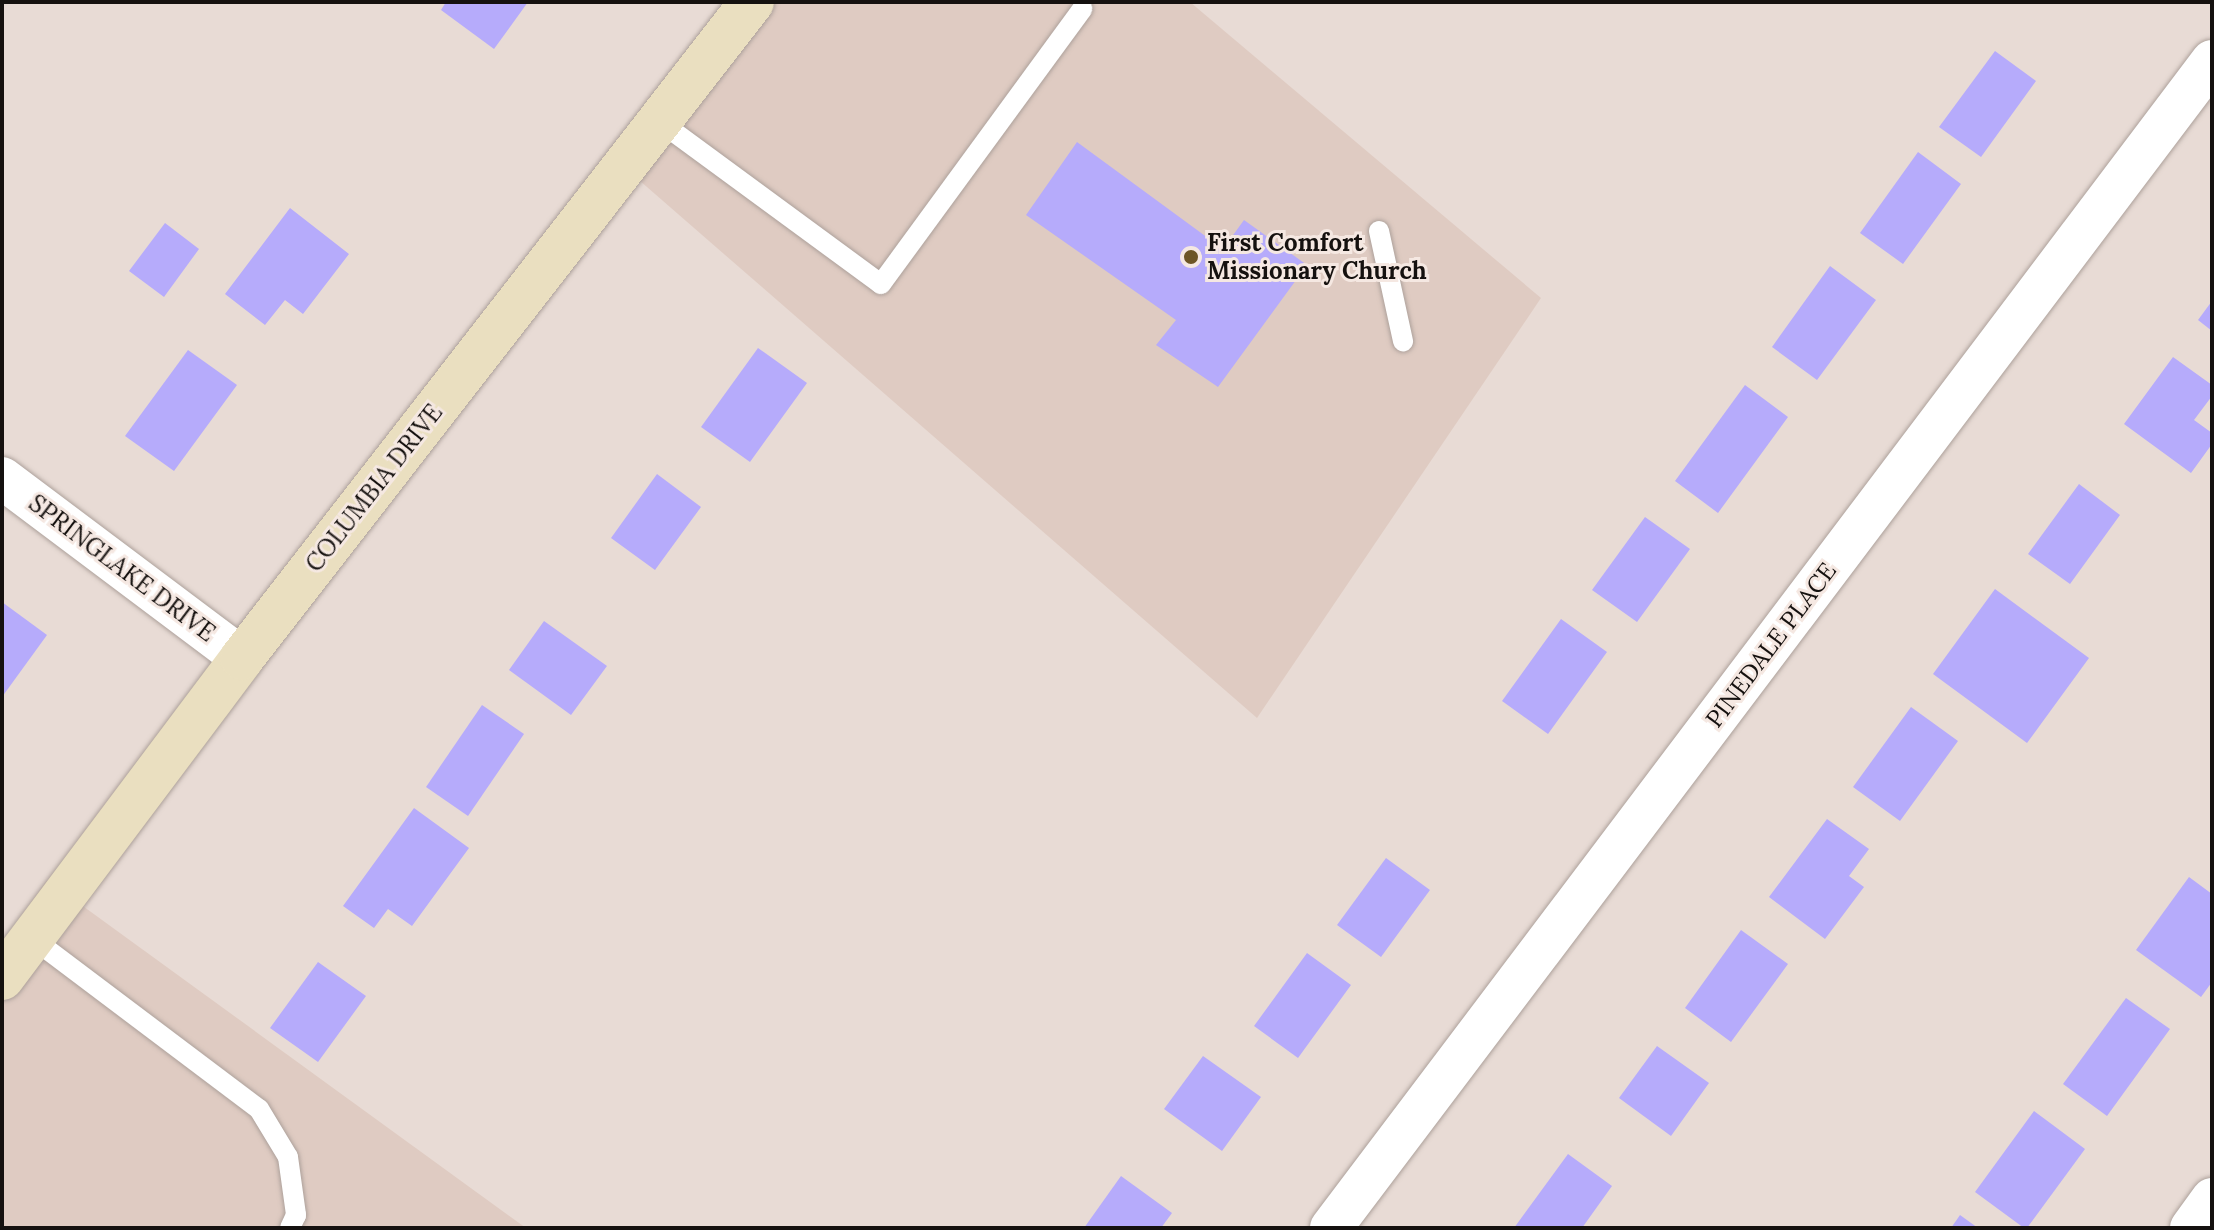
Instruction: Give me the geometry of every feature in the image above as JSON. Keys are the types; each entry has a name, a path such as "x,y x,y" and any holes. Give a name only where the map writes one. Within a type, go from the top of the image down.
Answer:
{"main road":[{"name":"COLUMBIA DRIVE","path":"2,978 242,658 752,2"}],"street":[{"name":"PINEDALE PLACE","path":"1331,1228 2212,61"},
{"name":"SPRINGLAKE DRIVE","path":"2,478 242,658"},
{"path":"2191,1228 2212,1199"}],"lane":[{"path":"659,121 881,284 1082,9"},
{"path":"1379,231 1403,341"},
{"path":"32,938 259,1109 288,1157 296,1215 290,1228"}],"shaded area":[{"path":"751,2 1190,2 1541,298 1257,718 624,167"},
{"path":"47,880 526,1228 2,1228 2,943"}],"building":[{"path":"446,2 528,2 494,49 441,10"},
{"path":"1995,51 2036,81 1981,157 1939,127"},
{"name":"First Comfort Missionary Church","path":"1077,142 1223,249 1244,220 1307,265 1218,387 1156,345 1176,320 1026,215"},
{"path":"1918,152 1961,184 1903,264 1860,233"},
{"path":"290,208 349,254 303,314 285,300 265,325 225,294"},
{"path":"165,223 199,249 164,297 129,271"},
{"path":"1830,266 1876,300 1817,380 1772,347"},
{"path":"2212,301 2212,331 2198,320"},
{"path":"758,348 807,383 750,462 701,427"},
{"path":"188,350 237,385 174,471 125,436"},
{"path":"2173,357 2212,385 2212,396 2194,420 2212,433 2212,444 2191,473 2124,424"},
{"path":"1745,385 1788,417 1718,513 1675,481"},
{"path":"657,474 701,507 655,570 611,538"},
{"path":"2079,484 2120,515 2070,584 2028,554"},
{"path":"1645,517 1690,549 1637,622 1592,590"},
{"path":"1995,589 2089,658 2027,743 1933,674"},
{"path":"2,602 47,635 2,697"},
{"path":"1561,619 1607,652 1548,734 1502,701"},
{"path":"544,621 607,666 571,715 509,670"},
{"path":"482,705 524,734 468,816 426,787"},
{"path":"1911,707 1958,741 1900,821 1853,787"},
{"path":"414,808 469,848 412,926 388,909 374,928 343,906"},
{"path":"1827,819 1869,849 1849,876 1864,887 1825,939 1769,897"},
{"path":"1386,858 1430,890 1381,957 1337,925"},
{"path":"2189,877 2212,894 2212,982 2201,997 2136,950"},
{"path":"1741,930 1788,964 1731,1042 1685,1008"},
{"path":"1307,953 1351,985 1298,1058 1254,1026"},
{"path":"318,962 366,996 318,1062 270,1028"},
{"path":"2126,998 2170,1029 2107,1116 2063,1084"},
{"path":"1657,1046 1709,1083 1671,1136 1619,1098"},
{"path":"1203,1056 1261,1097 1222,1151 1164,1109"},
{"path":"2034,1111 2085,1149 2024,1228 1975,1192"},
{"path":"1568,1154 1612,1186 1582,1228 1514,1228"},
{"path":"1121,1176 1172,1213 1161,1228 1084,1228"},
{"path":"1960,1215 1978,1228 1951,1228"}],"place":[{"name":"First Comfort Missionary Church","path":"1191,257"}]}
